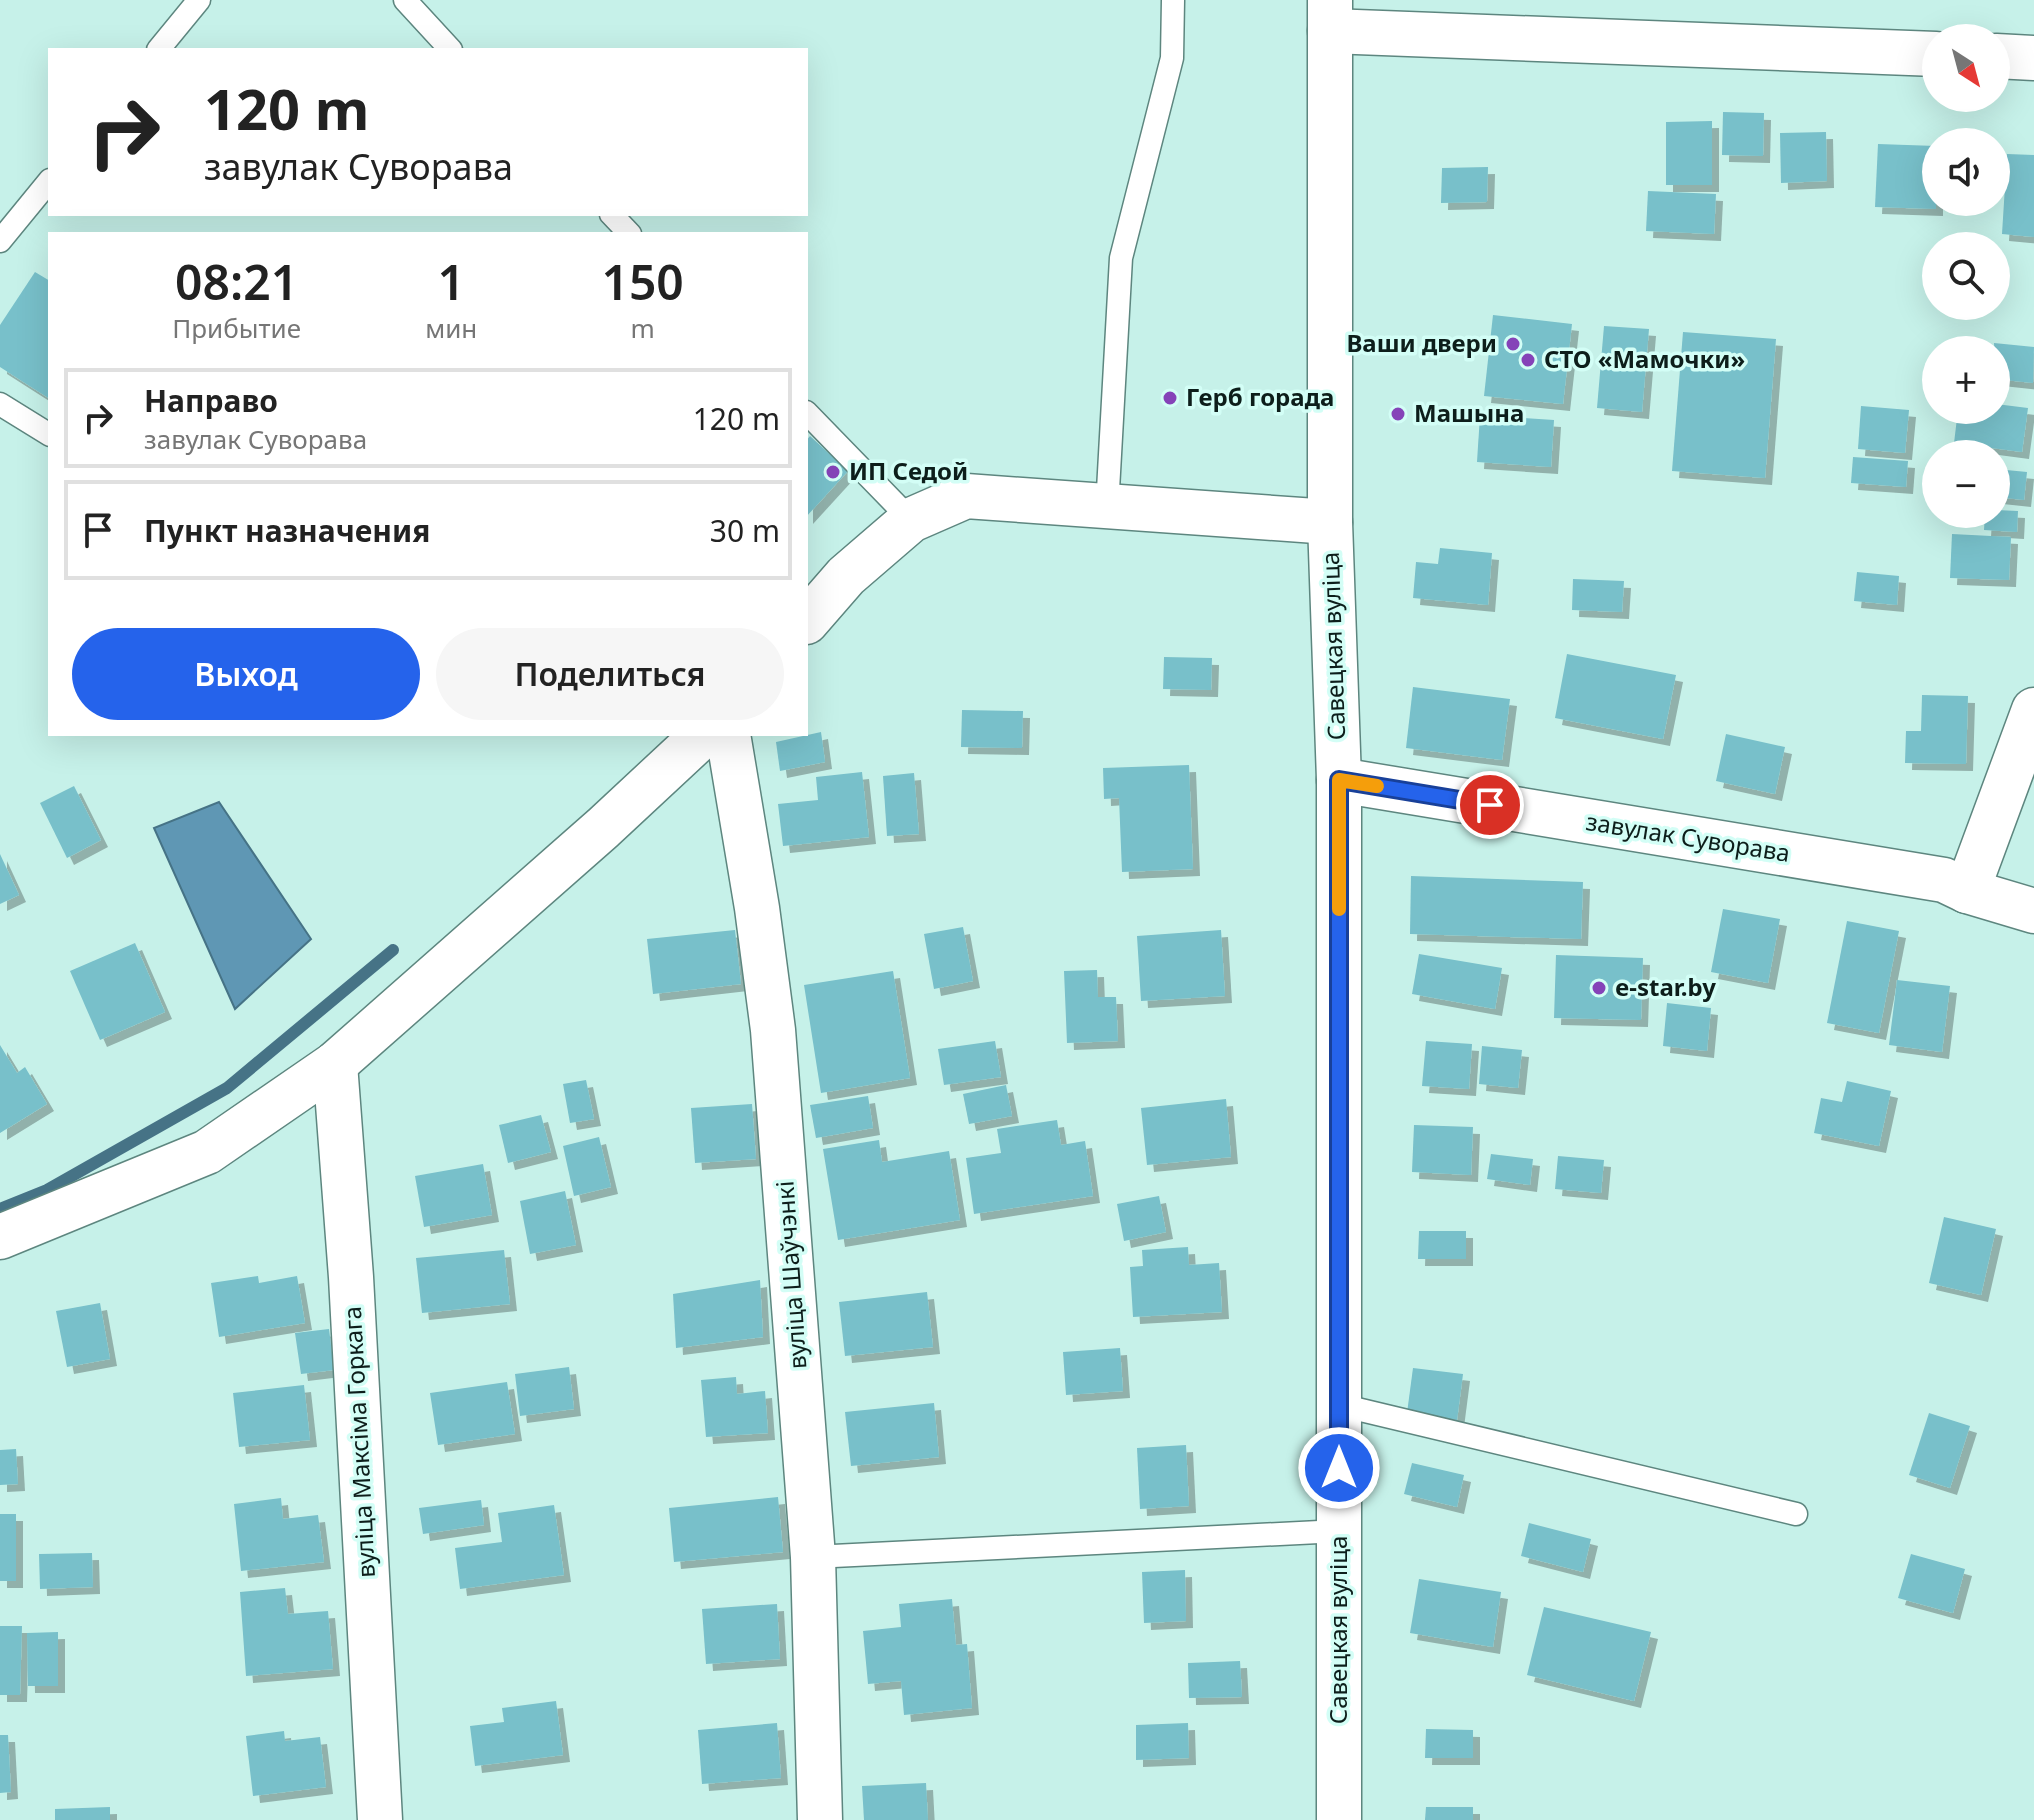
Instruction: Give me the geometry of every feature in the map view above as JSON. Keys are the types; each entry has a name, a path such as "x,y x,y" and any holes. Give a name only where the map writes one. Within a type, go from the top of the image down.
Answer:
{"street":[{"path":"1330,16 1922,53"},
{"name":"Савецкая вуліца","path":"1330,16 1330,522 1339,780 1339,1820"},
{"path":"2010,57 2034,58"},
{"path":"808,620 846,576 911,520 966,496 1330,522"},
{"path":"1967,891 2034,710"},
{"path":"0,1237 207,1152 335,1064 603,828 702,736"},
{"name":"вуліца Шаўчэнкі","path":"728,736 757,908 773,1030 813,1557 820,1820"},
{"name":"завулак Суворава","path":"1339,780 1944,880 1967,891 2034,911"},
{"name":"вуліца Максіма Горкага","path":"335,1064 351,1277 380,1820"}],"lane":[{"path":"160,48 199,0"},
{"path":"405,0 449,48"},
{"path":"1107,508 1121,258 1172,58 1173,0"},
{"path":"0,241 48,182"},
{"path":"613,216 628,232"},
{"path":"0,404 48,434"},
{"path":"808,414 911,520"},
{"path":"1340,1405 1796,1514"},
{"path":"813,1557 1339,1531"}],"water":[{"path":"219,802 311,939 235,1009 154,828"}],"building":[{"path":"1723,112 1764,113 1763,156 1722,155"},
{"path":"1712,121 1712,185 1666,185 1666,122"},
{"path":"1826,132 1827,181 1781,183 1780,133"},
{"path":"1878,144 1922,146 1922,209 1875,207"},
{"path":"2010,154 2034,155 2034,237 2002,232 2003,216 2010,216"},
{"path":"1488,167 1487,202 1441,203 1442,168"},
{"path":"1648,191 1716,194 1714,234 1646,231"},
{"path":"35,272 48,280 48,398 0,367 0,325"},
{"name":"СТО «Мамочки»","path":"1493,315 1572,324 1563,404 1484,396"},
{"path":"1604,326 1649,329 1642,412 1597,408"},
{"path":"1683,332 1776,339 1765,478 1672,471"},
{"path":"2010,345 2034,347 2033,383 2010,381"},
{"path":"1861,406 1909,410 1905,453 1858,449"},
{"path":"2010,406 2028,408 2022,452 2010,450 2010,440 1954,440 1956,424 2010,424"},
{"path":"1480,415 1554,420 1551,467 1477,462"},
{"path":"810,436 848,471 808,515"},
{"path":"1853,457 1908,461 1906,487 1851,483"},
{"path":"2010,470 2027,472 2024,500 2010,498"},
{"path":"2010,511 2018,511 2017,532 1984,530 2010,528"},
{"path":"1952,534 2011,537 2009,580 1950,578"},
{"path":"1440,548 1492,553 1488,605 1413,598 1416,562 1438,564"},
{"path":"1857,572 1899,576 1897,605 1854,601"},
{"path":"1573,579 1624,581 1622,612 1572,610"},
{"path":"1567,654 1676,675 1663,739 1555,718"},
{"path":"1164,657 1212,658 1211,690 1163,689"},
{"path":"1413,687 1510,699 1502,760 1406,748"},
{"path":"1922,695 1968,696 1966,764 1905,763 1906,731 1921,731"},
{"path":"962,710 1023,711 1022,748 961,747"},
{"path":"821,732 825,762 780,771 776,742"},
{"path":"1726,734 1785,747 1775,794 1716,781"},
{"path":"1189,765 1193,869 1122,872 1119,798 1104,799 1103,768"},
{"path":"862,772 869,837 783,846 778,804 818,800 816,777"},
{"path":"914,773 919,834 887,836 883,776"},
{"path":"74,786 101,840 67,858 40,803"},
{"path":"0,854 19,895 0,904"},
{"path":"1411,876 1583,882 1581,939 1410,934"},
{"path":"1723,909 1780,919 1768,983 1711,972"},
{"path":"1847,921 1899,931 1879,1033 1827,1023"},
{"path":"963,927 973,981 934,989 924,934"},
{"path":"735,930 741,984 653,994 647,939"},
{"path":"1221,930 1225,996 1141,1001 1137,936"},
{"path":"135,943 165,1012 100,1040 70,971"},
{"path":"1419,954 1502,968 1495,1009 1412,994"},
{"name":"e-star.by","path":"1556,955 1643,958 1641,1020 1554,1018"},
{"path":"1097,970 1098,997 1116,997 1118,1041 1067,1043 1064,971"},
{"path":"893,971 910,1078 821,1093 804,985"},
{"path":"1897,980 1950,986 1942,1052 1889,1045"},
{"path":"1667,1003 1711,1008 1707,1051 1663,1046"},
{"path":"995,1041 1001,1077 944,1085 938,1049"},
{"path":"1426,1041 1472,1044 1469,1089 1422,1086"},
{"path":"0,1045 17,1073 25,1067 47,1104 0,1133"},
{"path":"1482,1046 1522,1050 1518,1088 1479,1084"},
{"path":"586,1080 594,1119 570,1123 563,1084"},
{"path":"1847,1081 1891,1091 1879,1146 1814,1133 1821,1098 1842,1102"},
{"path":"1006,1085 1012,1116 969,1124 963,1094"},
{"path":"868,1096 873,1128 816,1138 810,1105"},
{"path":"1226,1099 1231,1157 1147,1165 1141,1108"},
{"path":"752,1104 756,1159 695,1163 691,1108"},
{"path":"541,1115 551,1152 508,1163 499,1125"},
{"path":"1057,1120 1061,1145 1085,1141 1093,1196 974,1214 966,1158 1001,1153 997,1129"},
{"path":"1414,1125 1473,1127 1471,1175 1412,1172"},
{"path":"599,1137 611,1187 574,1196 563,1146"},
{"path":"879,1140 882,1162 949,1151 960,1220 838,1240 823,1149"},
{"path":"1491,1154 1533,1159 1530,1185 1487,1179"},
{"path":"1558,1156 1604,1160 1601,1193 1555,1189"},
{"path":"483,1164 492,1215 424,1227 415,1176"},
{"path":"565,1191 576,1245 530,1254 520,1201"},
{"path":"1159,1196 1166,1232 1124,1241 1117,1204"},
{"path":"1944,1217 1996,1229 1981,1295 1929,1283"},
{"path":"1419,1231 1466,1231 1466,1259 1418,1259"},
{"path":"1188,1247 1189,1265 1219,1263 1222,1312 1133,1317 1130,1267 1143,1266 1142,1250"},
{"path":"504,1250 510,1304 422,1313 416,1258"},
{"path":"258,1276 259,1283 297,1276 305,1323 219,1337 211,1283"},
{"path":"760,1280 763,1337 676,1348 673,1294"},
{"path":"927,1292 933,1347 845,1356 839,1302"},
{"path":"100,1303 110,1359 67,1367 56,1311"},
{"path":"329,1329 334,1370 301,1374 295,1333"},
{"path":"1120,1348 1123,1391 1066,1395 1063,1352"},
{"path":"569,1367 574,1409 520,1416 515,1374"},
{"path":"1413,1368 1463,1374 1457,1420 1407,1413"},
{"path":"736,1377 737,1394 765,1391 768,1433 706,1437 701,1380"},
{"path":"507,1382 515,1434 438,1445 430,1393"},
{"path":"304,1385 310,1440 239,1447 233,1393"},
{"path":"934,1403 939,1457 851,1466 845,1412"},
{"path":"1929,1413 1970,1426 1950,1488 1909,1475"},
{"path":"1186,1445 1189,1506 1140,1509 1137,1448"},
{"path":"16,1449 18,1484 0,1485 0,1450"},
{"path":"1412,1463 1464,1475 1457,1507 1404,1494"},
{"path":"778,1497 783,1552 674,1562 669,1508"},
{"path":"281,1498 283,1519 318,1515 324,1562 241,1571 234,1504"},
{"path":"481,1500 484,1525 423,1534 419,1508"},
{"path":"554,1505 564,1575 460,1589 455,1548 502,1542 498,1513"},
{"path":"0,1514 16,1514 16,1581 0,1581"},
{"path":"1529,1523 1591,1539 1583,1572 1521,1556"},
{"path":"92,1553 93,1587 40,1589 39,1554"},
{"path":"1911,1554 1965,1569 1953,1613 1898,1598"},
{"path":"1185,1570 1186,1621 1144,1623 1142,1572"},
{"path":"1419,1579 1501,1592 1493,1647 1410,1633"},
{"path":"285,1588 288,1614 328,1611 333,1669 246,1676 240,1592"},
{"path":"952,1599 956,1645 967,1644 972,1708 904,1715 901,1681 868,1684 863,1631 901,1627 899,1604"},
{"path":"777,1604 780,1659 706,1664 702,1609"},
{"path":"1544,1607 1651,1632 1634,1701 1527,1675"},
{"path":"0,1626 22,1626 20,1695 0,1695"},
{"path":"58,1632 58,1686 28,1686 27,1633"},
{"path":"1240,1661 1242,1697 1189,1698 1188,1663"},
{"path":"556,1701 563,1755 475,1766 470,1726 504,1722 502,1708"},
{"path":"777,1723 781,1778 702,1784 698,1730"},
{"path":"1188,1723 1189,1758 1136,1760 1136,1725"},
{"path":"1426,1729 1473,1730 1473,1758 1425,1758"},
{"path":"284,1731 285,1741 320,1737 326,1787 253,1796 246,1736"},
{"path":"0,1735 8,1735 11,1792 0,1793"},
{"path":"926,1783 928,1820 864,1820 862,1786"},
{"path":"110,1807 110,1820 55,1820 55,1809"},
{"path":"1426,1807 1473,1807 1473,1820 1425,1820"}],"waterway":[{"path":"0,1209 47,1190 227,1088 393,950"}],"slow traffic":[{"path":"1339,909 1339,780 1377,786"}],"place":[{"name":"Ваши двери","path":"1513,344"},
{"name":"СТО «Мамочки»","path":"1528,360"},
{"name":"Герб горада","path":"1170,398"},
{"name":"Машына","path":"1398,414"},
{"name":"ИП Седой","path":"833,472"},
{"name":"e-star.by","path":"1599,988"}],"route":[{"path":"1339,1468 1339,780 1490,805"}]}
